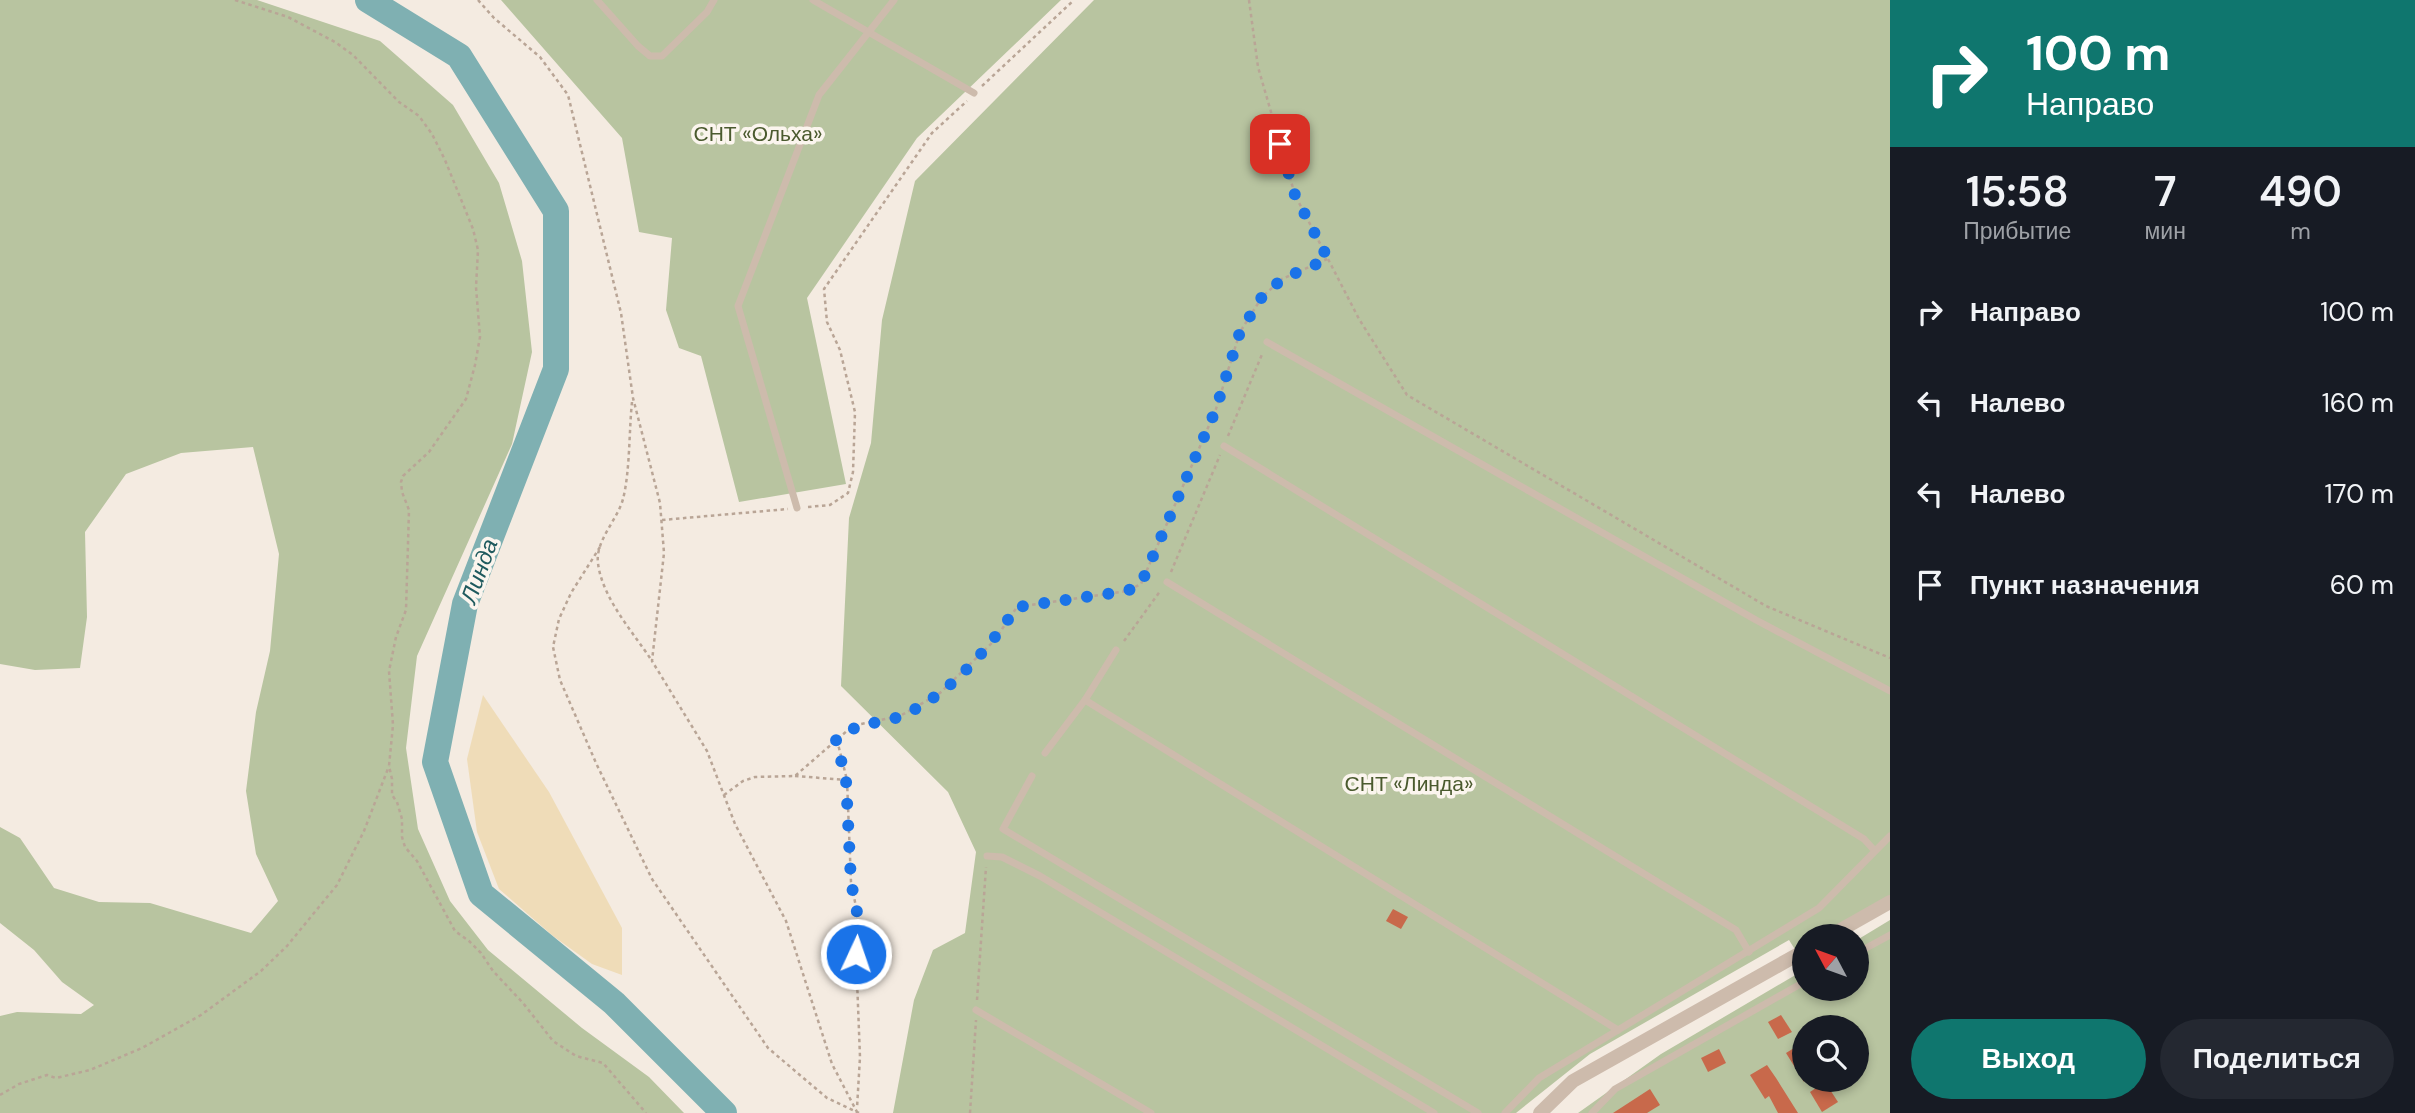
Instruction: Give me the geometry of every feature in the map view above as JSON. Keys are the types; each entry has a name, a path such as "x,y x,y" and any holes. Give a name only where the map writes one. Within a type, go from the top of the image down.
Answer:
{"street":[{"path":"1851,924 1890,902"},
{"path":"1540,1113 1573,1081 1792,958"}],"lane":[{"path":"597,0 650,56 662,55 706,12 714,0"},
{"path":"813,0 974,93"},
{"path":"797,508 738,306 819,95 894,0"},
{"path":"1267,342 1744,614 1890,691"},
{"path":"1224,446 1864,839 1874,850"},
{"path":"1167,582 1736,930 1749,952"},
{"path":"1045,753 1085,700 1116,650"},
{"path":"1085,700 1618,1030"},
{"path":"1032,776 1003,830 1478,1113"},
{"path":"1504,1113 1539,1078 1819,908 1890,836"},
{"path":"987,856 1002,858 1040,876 1434,1113"},
{"path":"1869,946 1890,935"},
{"path":"1592,1113 1615,1090 1792,989"},
{"path":"976,1010 1151,1113"}],"path":[{"path":"0,1095 19,1084 47,1075 55,1078 90,1070 142,1048 201,1015 261,971 287,946 337,885 364,831 389,766 393,726 389,671 396,637 406,610 409,510 401,482 403,476 429,452 466,399 480,337 476,287 478,250 466,211 445,160 419,116 399,102 353,55 335,41 288,17 235,0"},
{"path":"478,0 494,18 540,57 568,95 621,313 633,398 660,503 664,553 652,661"},
{"path":"662,520 830,505 848,493 853,472 855,412 840,350 827,322 824,289 932,134 1074,0"},
{"path":"1250,0 1258,67 1295,195 1359,319 1407,395 1766,606 1890,658"},
{"path":"795,776 848,730 861,724 900,716 940,693 994,641 1017,607 1127,591 1141,584 1216,409 1240,332 1262,297 1282,279 1328,259"},
{"path":"1116,650 1167,582 1267,342"},
{"path":"633,398 624,496 618,514 571,593 559,619 553,647 560,680 596,763 652,879 768,1048 827,1098 858,1112"},
{"path":"600,547 597,560 600,574 612,600 707,751 734,824 786,921 832,1064 858,1112"},
{"path":"836,740 846,780 851,882 859,922 856,954 860,1057 858,1112"},
{"path":"389,766 391,795 397,802 405,847 417,861 455,931 469,940 481,953 553,1041 576,1056 603,1063 646,1113"},
{"path":"724,796 743,781 755,777 795,776 846,780"},
{"path":"970,1113 987,856"}],"green space":[{"path":"0,0 257,0 380,41 453,105 499,183 522,261 532,352 512,444 417,656 406,748 418,829 450,901 488,950 582,1028 649,1077 684,1113 0,1113 0,1016 17,1012 81,1014 94,1005 62,982 34,950 0,923 0,827 20,838 54,888 99,902 150,903 251,933 278,901 256,854 246,791 256,712 270,651 279,554 253,447 181,453 126,474 85,532 87,617 80,668 35,670 0,664"},
{"name":"СНТ «Ольха»","path":"501,0 1061,0 917,138 807,298 846,484 739,502 701,356 679,348 666,310 672,238 639,232 622,138"},
{"name":"СНТ «Линда»","path":"1094,0 1890,0 1890,897 1842,924 1792,924 1792,945 1789,940 1590,1054 1516,1113 893,1113 914,1000 933,950 965,933 976,852 948,792 841,686 849,518 871,443 882,320 915,181"},
{"path":"1890,920 1890,1113 1578,1113 1661,1054 1792,977 1792,1001 1869,1001 1869,933"}],"sand":[{"path":"483,695 549,792 622,928 622,975 592,964 553,936 499,889 477,832 467,759"}],"building":[{"path":"1393,909 1408,917 1401,929 1386,921"},
{"path":"1781,1015 1792,1032 1778,1039 1768,1022"},
{"path":"1719,1049 1726,1063 1708,1072 1701,1058"},
{"path":"1792,1049 1792,1063 1786,1053"},
{"path":"1767,1065 1798,1113 1778,1113 1769,1096 1765,1099 1750,1075"},
{"path":"1650,1089 1660,1105 1647,1113 1613,1113"},
{"path":"1810,1092 1832,1092 1838,1102 1822,1112"}],"waterway":[{"name":"Линда","path":"368,0 459,56 556,211 556,369 465,604 435,762 481,894 614,1003 724,1113"}],"route":[{"path":"856,954 859,922 851,882 846,780 836,740 861,724 900,716 940,693 994,641 1017,607 1127,591 1141,584 1216,409 1240,332 1262,297 1282,279 1328,259 1295,195 1280,144"}]}
